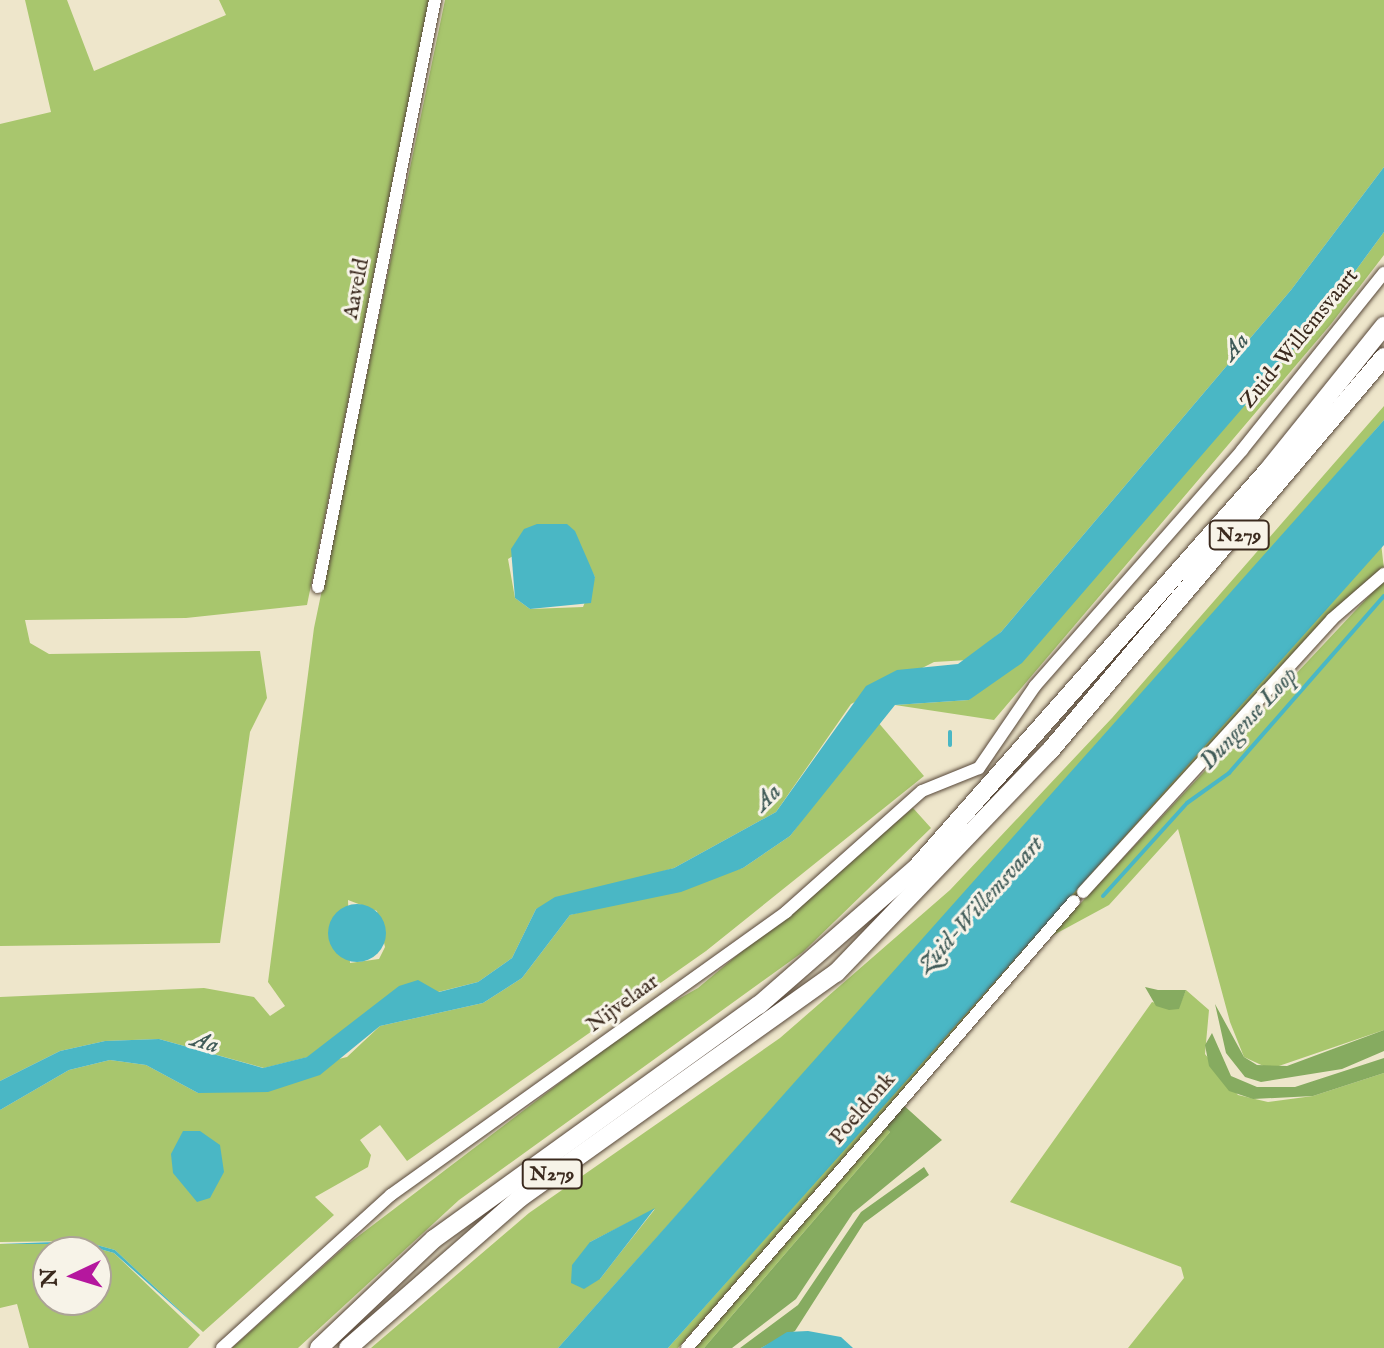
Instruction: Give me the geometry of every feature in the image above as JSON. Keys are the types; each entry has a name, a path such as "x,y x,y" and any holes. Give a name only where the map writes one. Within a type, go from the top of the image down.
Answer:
{"highway":[{"name":"N279","path":"319,1348 458,1220 830,948 956,828 1068,701 1384,326"},
{"name":"N279","path":"348,1348 520,1198 836,973 932,880 1087,707 1384,357"}],"street":[{"name":"Aaveld","path":"318,587 435,0"},
{"name":"Zuid-Willemsvaart","path":"1033,688 1242,450 1384,273"},
{"name":"Poeldonk","path":"687,1348 1078,896 1332,619 1384,574"},
{"name":"Nijvelaar","path":"222,1348 391,1195 786,912 922,791 970,775 1008,735 1033,688"}],"green space":[{"path":"25,0 67,0 94,71 226,15 219,0 429,0 307,605 186,618 25,620 30,643 49,654 260,651 267,698 250,732 220,943 0,946 0,124 51,112"},
{"path":"445,0 1384,0 1384,167 1291,290 1001,632 968,660 934,662 851,704 776,812 674,868 536,909 512,958 478,982 438,992 395,991 308,1057 264,1068 159,1039 105,1041 60,1051 0,1081 0,997 204,988 254,997 270,1016 285,1006 268,982 314,628","holes":["566,524 595,577 583,607 530,609 515,598 508,559","348,900 377,911 385,947 379,959 350,963"]},
{"path":"1384,232 1384,255 1331,324 994,720 895,705 969,700 1323,315"},
{"path":"1384,406 1384,420 1226,601 558,1348 371,1348 529,1213 780,1038 950,890 1112,718","holes":["655,1209 600,1279 590,1242"]},
{"path":"1381,543 1384,569 1329,616 678,1348 668,1348"},
{"path":"1384,580 1384,1030 1270,1069 1244,1057 1230,1022 1178,829 1109,905 1048,938"},
{"path":"877,721 924,776 706,951 407,1161 380,1125 360,1140 371,1155 368,1167 315,1197 334,1215 203,1332 112,1249 112,1236 32,1236 32,1242 0,1242 0,1110 69,1070 110,1060 146,1065 198,1093 347,1057 380,1026 483,1003 522,978 570,915 743,868 790,836"},
{"path":"913,808 931,828 803,952 459,1200 298,1348 232,1348 348,1244 645,1018 698,988"},
{"path":"1145,987 1186,990 1179,1009 1169,1010 1156,1006"},
{"path":"1186,990 1209,1010 1205,1054 1238,1095 1268,1102 1313,1096 1384,1073 1384,1348 1128,1348 1184,1278 1181,1267 1010,1202 1152,1002 1178,1009"},
{"path":"1215,1004 1244,1057 1257,1065 1287,1066 1384,1030 1384,1051 1342,1069 1261,1082 1245,1077 1226,1053"},
{"path":"1212,1033 1231,1076 1257,1087 1295,1087 1384,1058 1384,1073 1313,1096 1253,1099 1229,1091 1209,1066 1205,1045"},
{"path":"900,1102 942,1140 853,1213 796,1299 732,1348 704,1348 890,1132 881,1124"},
{"path":"881,1124 890,1132 704,1348 692,1348"},
{"path":"924,1167 929,1175 864,1223 795,1331 761,1348 740,1348 798,1305 861,1212"},
{"path":"0,1244 32,1244 32,1316 112,1316 112,1252 200,1335 188,1348 29,1348 17,1304 0,1308"}],"water":[{"path":"1384,167 1384,232 1323,315 1022,663 969,700 895,705 790,836 743,868 681,892 570,915 522,978 483,1003 380,1026 320,1075 268,1092 198,1093 146,1065 110,1060 69,1070 0,1110 0,1081 60,1051 105,1041 159,1039 263,1068 307,1057 399,986 418,980 439,992 478,982 512,958 536,909 555,897 674,868 776,812 866,686 897,670 958,664 1001,632 1291,290"},
{"path":"1384,420 1384,545 668,1348 558,1348"},
{"path":"537,524 567,524 575,531 595,577 591,603 530,609 515,598 511,549 524,529"},
{"path":"357,904 378,912 386,933 378,954 357,962 336,954 328,933 336,912"},
{"path":"183,1131 200,1131 220,1145 224,1172 210,1198 197,1202 173,1173 171,1154"},
{"path":"655,1208 600,1279 584,1289 571,1283 572,1265 590,1242"},
{"path":"112,1249 203,1332 114,1253"},
{"path":"808,1331 841,1337 853,1348 761,1348 787,1332"}],"waterway":[{"name":"Dungense Loop","path":"1103,896 1187,803 1229,773 1384,596"},
{"name":"Dungense Loop","path":"950,732 950,745"}],"water label":[{"name":"Aa","path":"1236,347"},
{"name":"Aa","path":"768,798"},
{"name":"Aa","path":"205,1043"}]}
